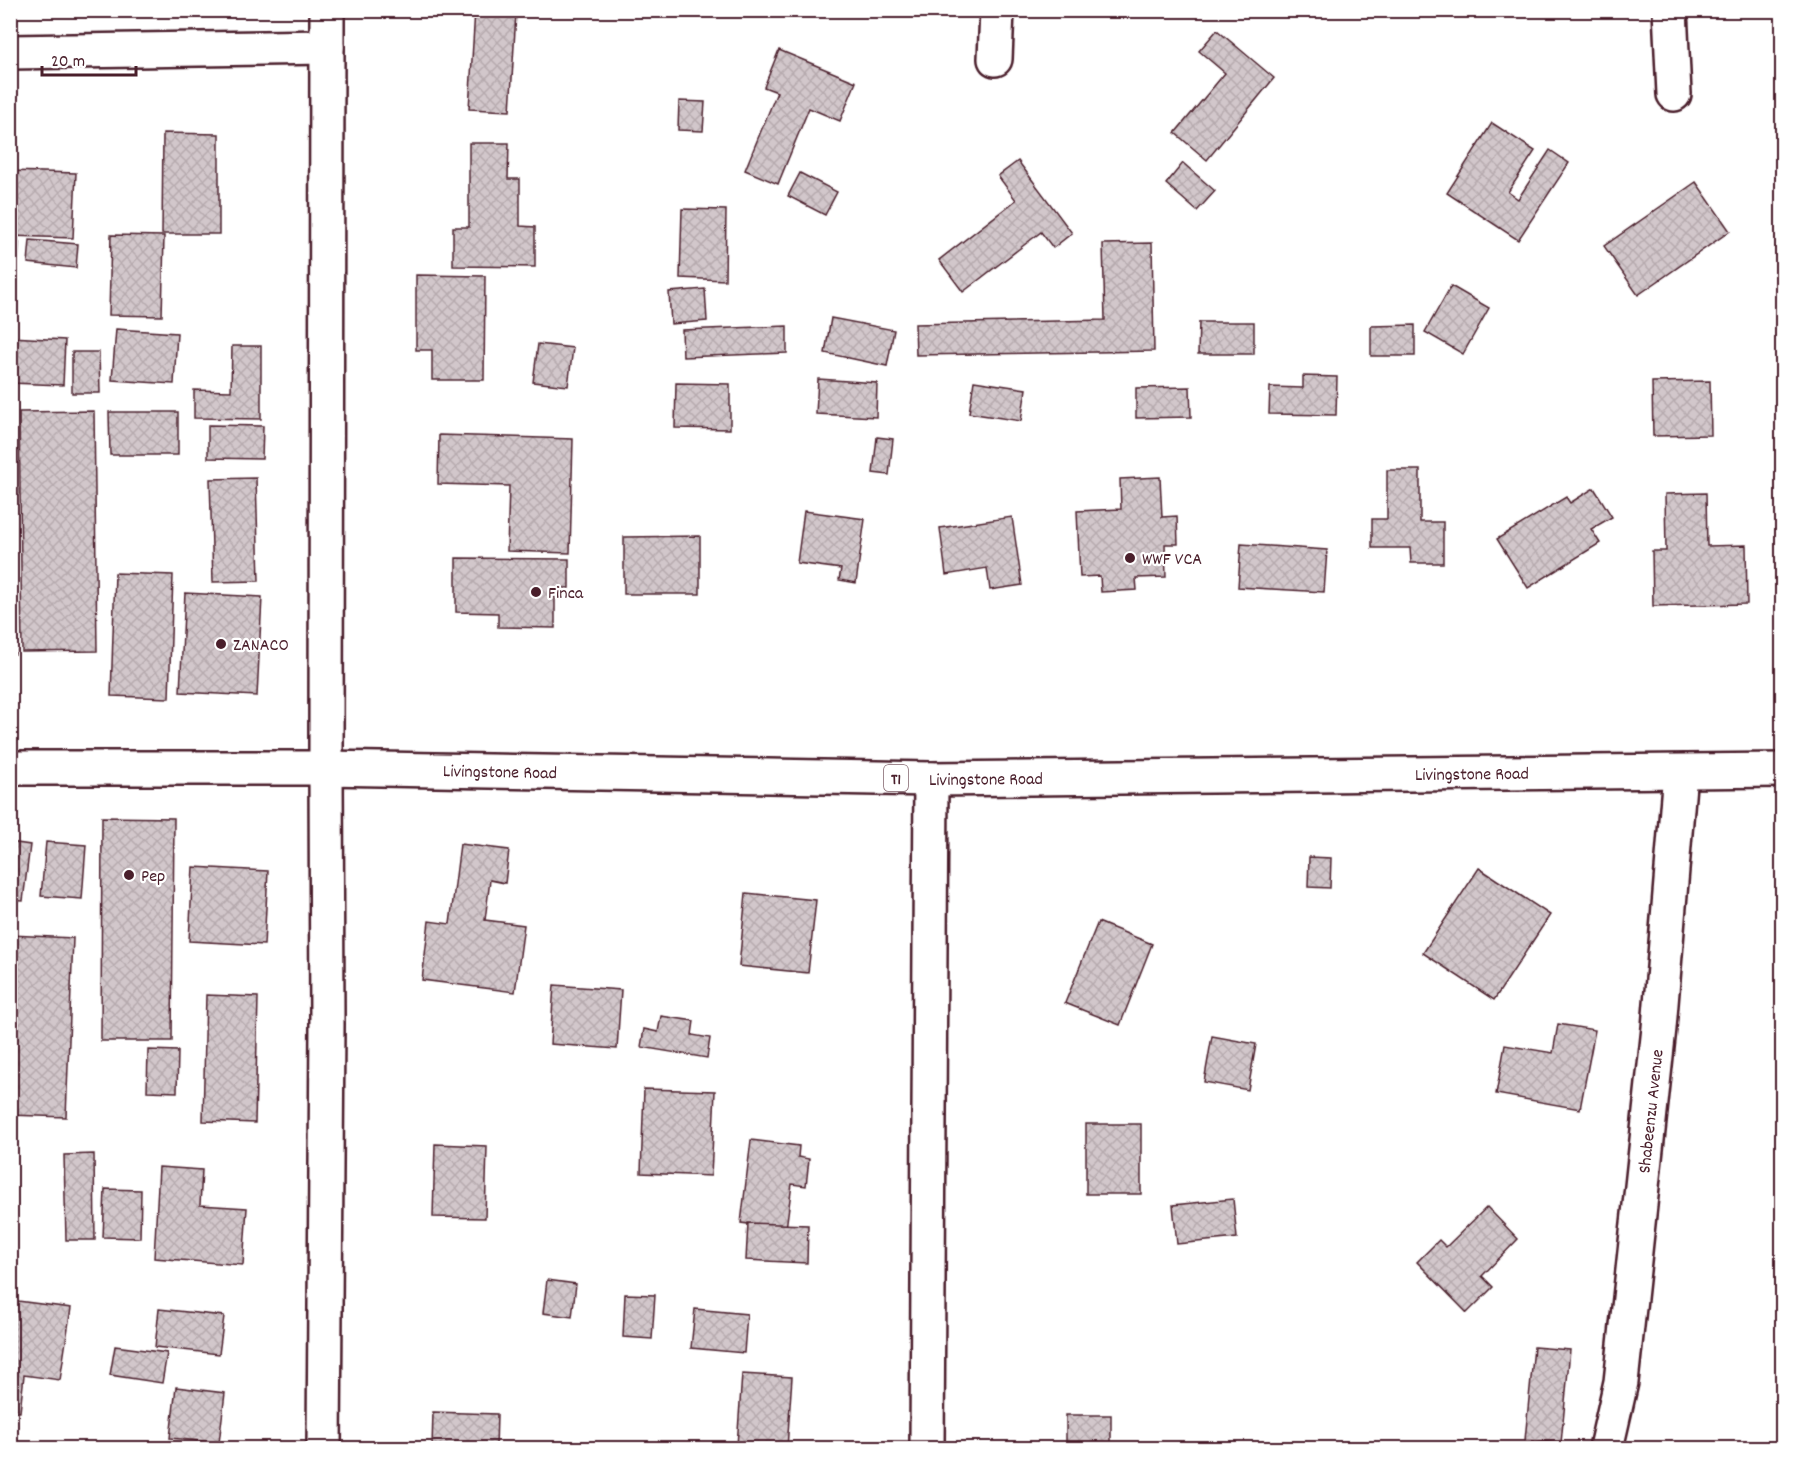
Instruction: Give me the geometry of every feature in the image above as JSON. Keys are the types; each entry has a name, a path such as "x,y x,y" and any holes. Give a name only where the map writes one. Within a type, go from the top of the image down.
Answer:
{"main road":[{"path":"324,1449 327,1024 327,10"},
{"path":"995,59 997,10"},
{"path":"1670,10 1674,94"},
{"path":"10,52 327,47"},
{"name":"Livingstone Road","path":"10,768 326,768 931,779 1782,770"},
{"name":"Shabeenzu Avenue","path":"1606,1449 1623,1370 1659,1028 1680,772"},
{"path":"927,1449 931,779"}],"building":[{"path":"475,10 516,13 510,111 469,109"},
{"path":"1217,30 1274,78 1207,160 1175,133 1225,73 1199,51"},
{"path":"779,50 856,82 840,121 809,108 778,184 745,170 777,92 764,87"},
{"path":"679,101 705,102 703,131 678,130"},
{"path":"1492,123 1535,151 1508,192 1518,199 1550,150 1569,163 1518,240 1447,193"},
{"path":"163,133 219,134 219,234 162,234"},
{"path":"469,143 509,143 508,179 520,179 520,226 535,227 535,267 453,266 453,227 469,227"},
{"path":"1018,161 1072,233 1053,248 1041,232 963,292 939,260 1016,200 998,176"},
{"path":"1183,163 1215,191 1197,211 1166,184"},
{"path":"10,171 76,173 73,238 10,236"},
{"path":"800,173 837,192 825,215 788,196"},
{"path":"1696,182 1730,231 1638,295 1604,246"},
{"path":"682,209 726,210 725,280 680,278"},
{"path":"111,235 164,236 162,316 109,315"},
{"path":"30,240 78,244 76,268 28,263"},
{"path":"10,242 19,242 16,308 10,308"},
{"path":"1152,243 1154,351 916,355 915,324 1105,320 1103,244"},
{"path":"416,275 485,276 484,380 432,380 432,350 416,350"},
{"path":"1451,286 1489,308 1463,354 1425,332"},
{"path":"705,289 707,321 671,324 669,292"},
{"path":"831,318 894,330 887,366 825,353"},
{"path":"1199,322 1254,322 1254,354 1198,354"},
{"path":"1415,325 1415,356 1371,356 1371,326"},
{"path":"787,326 787,353 683,357 682,330"},
{"path":"116,329 177,333 174,384 112,380"},
{"path":"11,337 65,340 63,385 10,383"},
{"path":"538,344 573,348 568,386 533,382"},
{"path":"232,346 261,346 261,419 194,418 194,390 231,391"},
{"path":"72,352 99,352 100,393 72,393"},
{"path":"1303,376 1337,377 1336,415 1269,414 1270,387 1303,388"},
{"path":"818,379 877,383 876,417 816,414"},
{"path":"974,381 1026,389 1021,421 969,413"},
{"path":"1710,381 1711,435 1653,436 1652,382"},
{"path":"676,383 730,384 730,429 675,428"},
{"path":"1190,387 1191,417 1136,418 1136,388"},
{"path":"94,411 97,651 22,652 19,412"},
{"path":"109,412 178,412 178,455 110,455"},
{"path":"10,416 14,416 15,654 10,654"},
{"path":"208,425 263,426 262,459 208,458"},
{"path":"439,435 573,439 570,553 507,551 509,486 438,484"},
{"path":"877,437 893,439 889,475 873,473"},
{"path":"1387,470 1420,470 1420,522 1443,522 1443,563 1411,563 1410,548 1372,548 1372,519 1387,519"},
{"path":"1160,477 1162,517 1177,516 1178,544 1165,544 1166,577 1136,578 1137,590 1101,592 1100,576 1080,577 1077,511 1121,509 1120,479"},
{"path":"256,478 259,581 213,582 210,479"},
{"path":"1594,488 1612,517 1591,529 1600,543 1528,588 1497,539 1566,497 1570,503"},
{"path":"1706,493 1707,546 1746,545 1747,604 1653,606 1652,551 1666,551 1665,494"},
{"path":"804,511 865,519 856,583 839,580 841,569 797,563"},
{"path":"1012,517 1022,585 990,590 987,568 946,575 940,528"},
{"path":"700,536 700,594 624,594 624,537"},
{"path":"1241,544 1327,550 1324,592 1238,587"},
{"path":"456,558 569,559 569,588 555,588 555,628 498,627 498,613 456,612"},
{"path":"115,573 173,575 169,698 111,696"},
{"name":"ZANACO","path":"185,593 262,597 257,696 180,692"},
{"path":"102,817 174,818 172,1041 101,1041"},
{"path":"10,842 30,845 23,901 10,900"},
{"path":"46,842 86,845 82,899 41,896"},
{"path":"460,844 509,850 505,883 490,880 485,920 524,925 515,992 422,980 429,921 450,924"},
{"path":"1309,857 1331,858 1330,888 1308,887"},
{"path":"193,867 268,871 264,945 189,941"},
{"path":"1479,868 1550,915 1494,1000 1423,953"},
{"path":"746,893 816,900 808,973 739,966"},
{"path":"1098,922 1152,944 1120,1025 1065,1003"},
{"path":"10,935 73,938 66,1117 10,1115"},
{"path":"554,985 621,990 617,1049 550,1044"},
{"path":"206,995 258,997 255,1123 203,1121"},
{"path":"661,1016 694,1021 692,1035 710,1038 707,1058 641,1047 644,1029 658,1032"},
{"path":"1558,1024 1595,1030 1580,1109 1496,1094 1505,1045 1553,1053"},
{"path":"1212,1036 1256,1044 1248,1090 1204,1082"},
{"path":"148,1050 178,1051 177,1092 147,1091"},
{"path":"644,1089 715,1091 711,1176 641,1173"},
{"path":"1086,1124 1141,1124 1141,1194 1086,1194"},
{"path":"751,1140 799,1146 798,1157 809,1159 806,1186 792,1184 786,1229 741,1223"},
{"path":"435,1144 487,1146 485,1218 433,1217"},
{"path":"94,1154 95,1240 66,1240 64,1155"},
{"path":"159,1167 202,1170 200,1205 247,1208 243,1265 154,1258"},
{"path":"105,1189 141,1190 140,1238 103,1237"},
{"path":"1233,1199 1237,1238 1177,1244 1173,1205"},
{"path":"1487,1207 1518,1239 1482,1276 1493,1287 1467,1313 1417,1262 1439,1240 1446,1247"},
{"path":"748,1223 808,1225 807,1263 746,1260"},
{"path":"547,1280 576,1284 572,1317 543,1313"},
{"path":"625,1294 655,1295 652,1339 623,1337"},
{"path":"10,1300 71,1308 60,1380 24,1375 20,1412 10,1411"},
{"path":"159,1309 224,1316 219,1354 155,1347"},
{"path":"695,1309 747,1314 744,1353 691,1348"},
{"path":"115,1346 167,1353 162,1383 110,1375"},
{"path":"1534,1347 1570,1350 1561,1443 1525,1440"},
{"path":"742,1374 792,1377 787,1448 737,1446"},
{"path":"176,1387 225,1393 219,1443 170,1438"},
{"path":"433,1412 497,1414 496,1448 432,1448"},
{"path":"1066,1415 1111,1415 1111,1448 1066,1448"}],"place":[{"name":"WWF VCA","path":"1130,558"},
{"name":"Finca","path":"536,592"},
{"name":"ZANACO","path":"221,644"},
{"name":"Pep","path":"129,875"}]}
